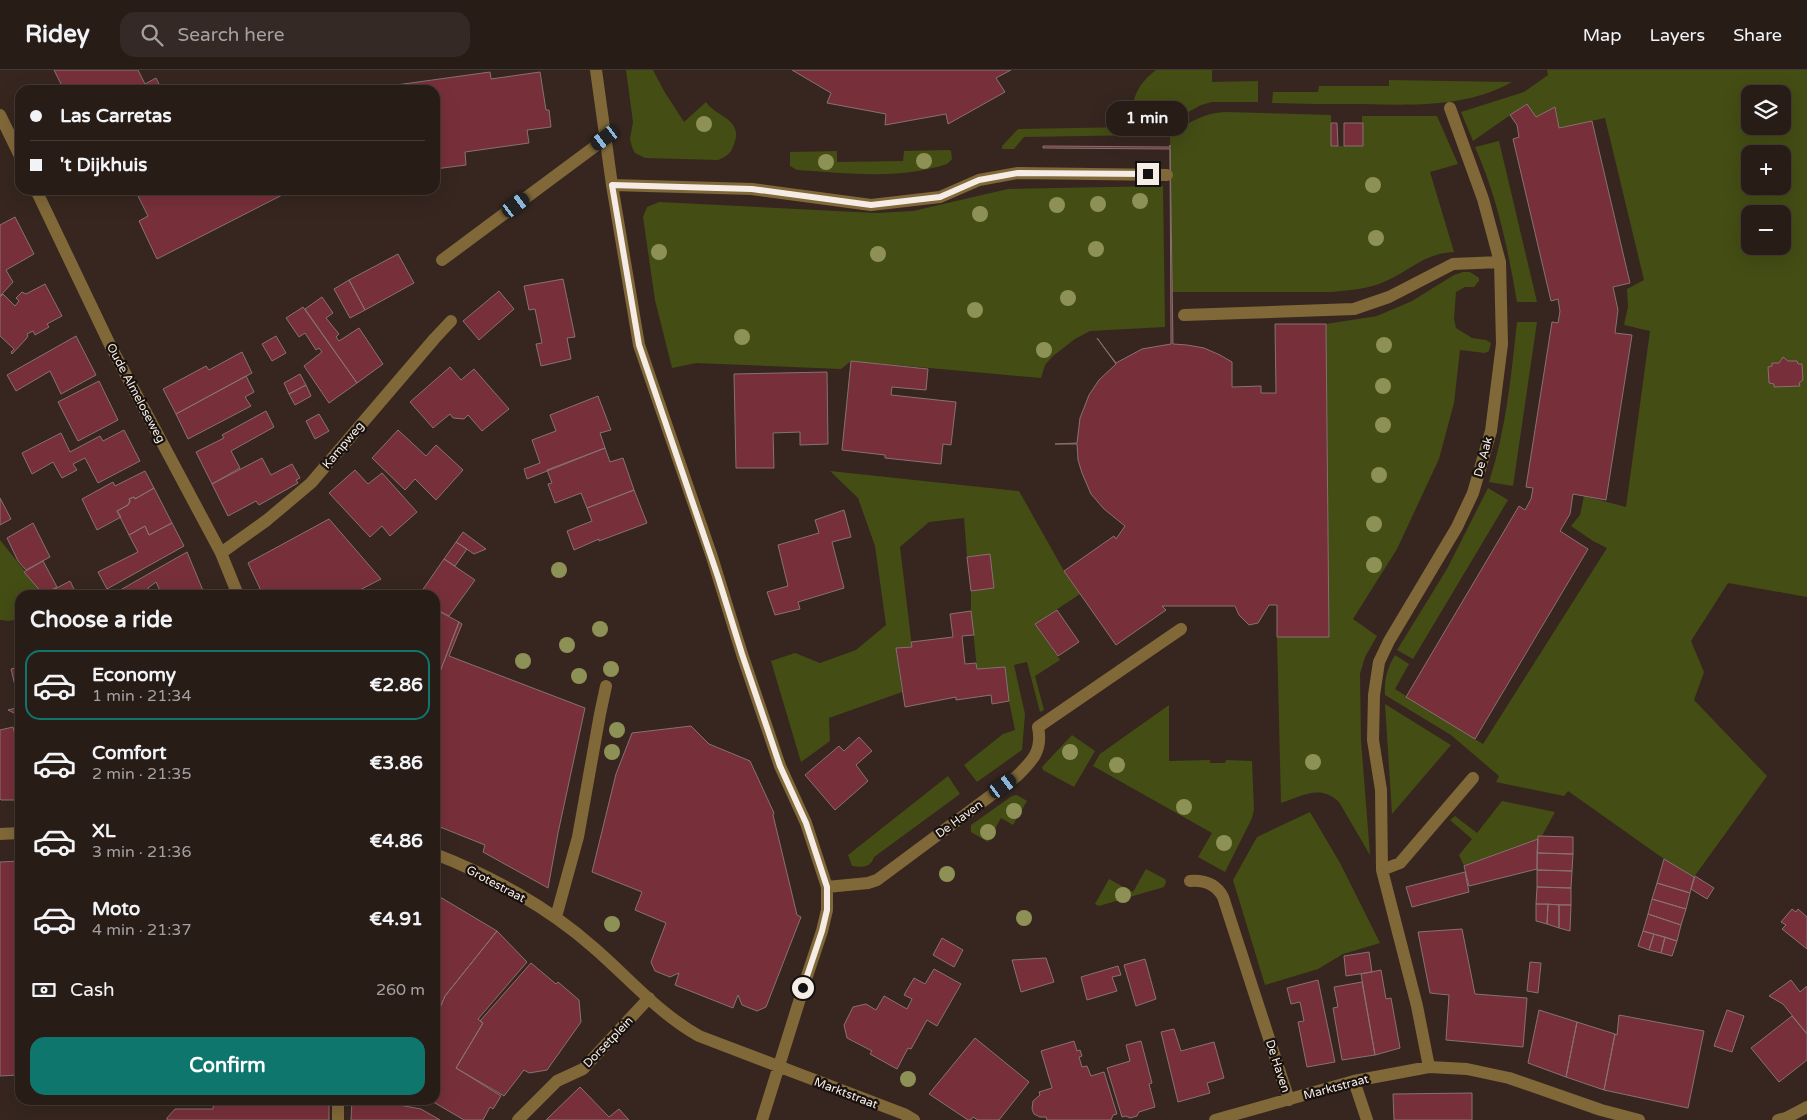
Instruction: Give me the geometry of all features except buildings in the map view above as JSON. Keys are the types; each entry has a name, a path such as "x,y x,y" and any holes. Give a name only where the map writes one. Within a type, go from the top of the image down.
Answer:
{"street":[{"path":"596,70 612,185 639,345 780,766 806,823 827,887 827,910 822,931 762,1120"},
{"name":"De Aak","path":"1382,870 1381,790 1373,740 1374,695 1379,662 1389,641 1457,527 1473,493 1490,431 1502,344 1500,262 1483,199 1450,108"},
{"path":"0,115 15,146"},
{"path":"442,260 605,138"},
{"path":"612,185 752,189 871,205 940,197 979,180 1018,173 1167,175"},
{"name":"Oude Almeloseweg","path":"38,195 110,345 221,553 236,590"},
{"path":"1184,315 1354,309 1389,298 1453,264 1500,262"},
{"name":"Kampweg","path":"221,553 267,520 311,483 451,321"},
{"name":"De Haven","path":"827,887 868,883 877,880 1017,776 1034,759 1039,743 1038,727 1181,630"},
{"path":"606,686 578,837 556,917 594,947 648,998 682,1026 698,1036 779,1066"},
{"path":"1429,1067 1417,1006 1382,870 1400,863 1473,778"},
{"path":"0,834 15,833"},
{"name":"Grotestraat","path":"440,856 499,884 556,917"},
{"name":"De Haven","path":"1190,881 1200,880 1208,883 1220,891 1223,897 1289,1100"},
{"name":"Dorsetplein","path":"518,1120 557,1081 583,1069 648,998"},
{"name":"Marktstraat","path":"779,1066 818,1083 904,1114 914,1120"},
{"name":"Marktstraat","path":"1215,1120 1354,1081 1429,1067 1467,1069 1509,1078 1601,1110 1639,1120"},
{"path":"1354,1081 1367,1120"},
{"path":"338,1105 338,1120"},
{"path":"1784,1119 1807,1106"}],"green space":[{"path":"626,70 653,70 684,122 706,102 710,107 728,119 735,129 736,136 730,152 718,160 645,158 635,153 630,139 633,122"},
{"path":"1156,70 1212,70 1212,82 1258,81 1258,102 1212,102 1201,105 1147,135 1024,137 1014,149 1002,149 1002,146 1018,129 1132,127 1132,109 1136,95 1143,82"},
{"path":"1547,70 1807,70 1807,597 1728,583 1691,641 1704,672 1694,700 1767,776 1694,877 1664,859 1568,791 1564,796 1496,782 1499,776 1451,735 1385,695 1387,674 1395,655 1409,664 1395,689 1483,744 1607,548 1571,526 1580,515 1584,496 1626,507 1650,331 1624,325 1628,307 1627,289 1644,280 1605,118 1559,128 1555,107 1536,117 1526,104 1473,141 1461,112 1524,92 1548,75"},
{"path":"1389,80 1512,82 1476,97 1438,103 1400,105 1272,103 1273,92 1318,92 1319,86 1389,86"},
{"path":"1225,112 1331,115 1331,146 1362,146 1362,116 1437,116 1458,164 1430,172 1454,252 1435,255 1380,284 1353,290 1332,292 1172,292 1170,135 1210,114"},
{"path":"1499,141 1537,302 1517,302 1510,262 1496,204 1475,147"},
{"path":"837,151 837,162 903,161 904,151 951,151 952,159 947,164 929,169 891,174 854,174 797,170 790,166 790,152"},
{"path":"1163,186 1165,327 1090,331 1075,339 1053,356 1045,365 1041,378 851,361 841,369 696,363 672,368 655,300 643,217 647,207 659,202 876,213 913,211 1008,189"},
{"path":"1470,272 1479,278 1479,281 1474,287 1465,287 1456,292 1454,319 1456,328 1472,338 1486,340 1491,343 1489,351 1485,353 1460,350 1454,403 1439,459 1397,549 1353,619 1377,636 1365,657 1360,674 1361,740 1370,855 1339,802 1332,797 1325,794 1311,793 1281,803 1277,637 1329,636 1326,324 1377,316 1412,301 1454,275"},
{"path":"1517,322 1537,322 1513,486 1489,482 1504,423"},
{"path":"830,471 1019,491 1064,571 1080,594 1035,624 1060,660 1035,676 1044,710 1040,712 1027,662 1014,665 1025,714 1022,750 977,782 964,765 1003,734 1015,730 1005,667 977,669 971,611 971,591 993,588 990,554 967,557 964,518 929,522 900,547 912,647 896,648 902,692 829,718 830,741 801,762 771,661 795,653 820,663 856,650 886,625 875,546 858,498"},
{"path":"1488,488 1508,500 1413,659 1397,650 1447,569"},
{"path":"0,540 40,590 15,590 15,620 0,620"},
{"path":"1385,704 1451,745 1392,814"},
{"path":"1169,705 1169,761 1210,760 1210,763 1225,763 1226,760 1252,761 1254,809 1252,818 1225,872 1198,857 1212,833 1093,766 1100,754"},
{"path":"1072,735 1095,751 1074,787 1043,770 1042,767"},
{"path":"948,776 960,794 874,857 869,865 863,867 852,866 848,855"},
{"path":"1017,795 1027,801 1013,825 1001,818 988,842 971,832 971,825 1012,796"},
{"path":"1502,801 1555,812 1542,836 1538,836 1538,839 1464,866 1459,855 1472,839 1450,820 1455,816 1477,833"},
{"path":"1310,812 1340,863 1380,943 1343,954 1318,969 1265,985 1233,880 1257,837"},
{"path":"1146,869 1165,879 1164,887 1099,906 1095,904 1109,879 1133,892"}],"route":[{"path":"803,988 827,910 827,887 806,823 780,766 639,345 612,185 752,189 871,205 940,197 979,180 1018,173 1148,174"}]}
